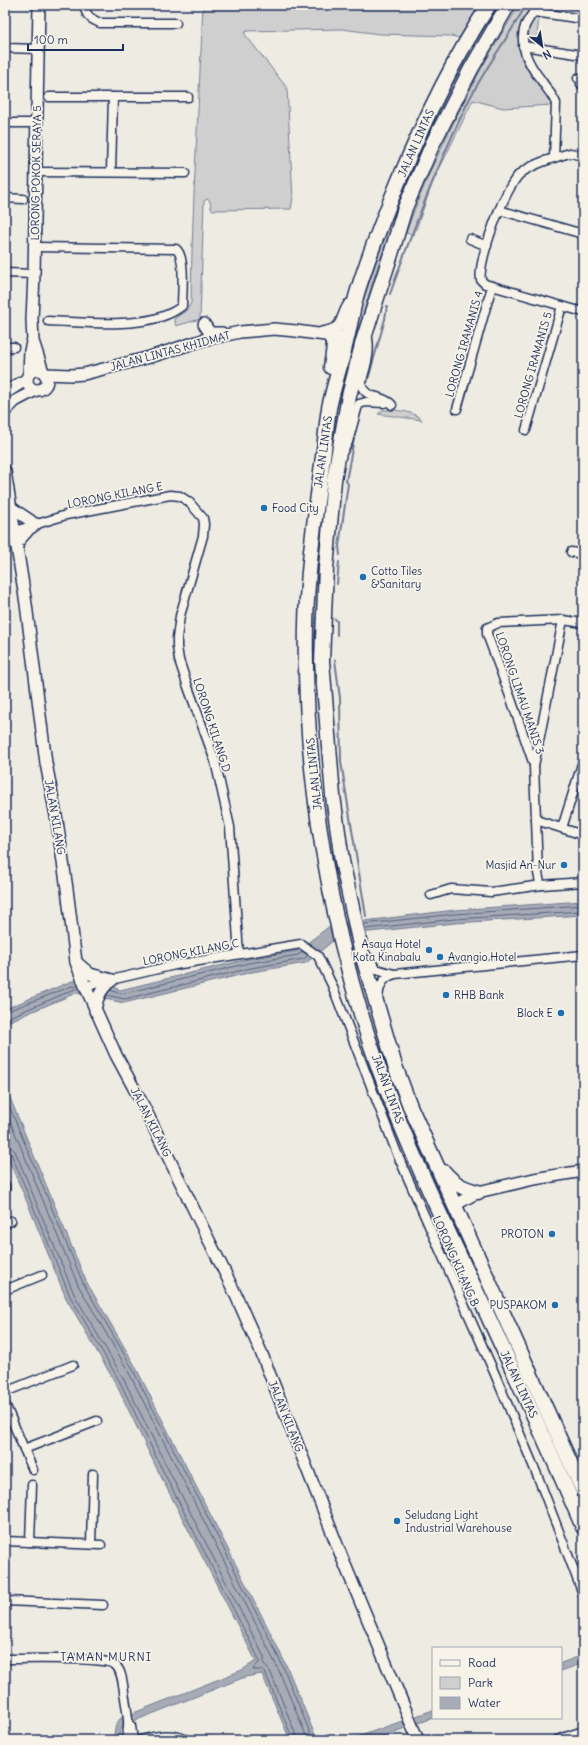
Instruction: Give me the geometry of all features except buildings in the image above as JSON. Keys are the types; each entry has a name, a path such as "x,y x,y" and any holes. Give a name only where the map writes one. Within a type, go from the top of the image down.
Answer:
{"highway":[{"name":"JALAN LINTAS","path":"489,5 464,46 422,127 394,194 357,293 329,407 312,538 306,624 307,704 316,808 331,893 358,1000 379,1068 410,1148 583,1527"},
{"name":"JALAN LINTAS","path":"508,5 471,69 433,143 405,208 366,333 349,396 334,480 326,568 322,661 333,796 342,861 358,936 395,1066 410,1106 518,1346 526,1345 531,1353 551,1408 552,1418 583,1490"},
{"path":"347,338 355,339 359,336 387,245 399,215 405,208"},
{"path":"325,335 334,347 329,382 329,407"},
{"path":"312,538 320,511 337,406 339,401 349,396"},
{"path":"410,1106 416,1138 416,1144 410,1148"},
{"path":"436,1163 456,1184 468,1190 478,1192"},
{"path":"446,1226 449,1213 455,1205"},
{"path":"509,1362 509,1354 518,1346"}],"street":[{"name":"LORONG POKOK SERAYA 5","path":"39,5 35,247 32,320 33,341 44,373"},
{"path":"85,5 87,14 92,20 100,23 176,24"},
{"path":"554,158 556,103 554,97 533,70 527,59 523,46 523,34 536,8 583,19"},
{"path":"523,46 583,55"},
{"path":"5,48 38,49"},
{"path":"49,97 188,97"},
{"path":"111,172 113,97"},
{"path":"5,123 36,123"},
{"path":"583,156 570,154 554,158 520,173 499,210 479,274 481,280 492,286 583,312"},
{"path":"36,172 184,173"},
{"path":"5,198 22,199"},
{"path":"499,210 583,234"},
{"path":"470,239 487,246"},
{"path":"35,247 176,249 179,251 182,259 182,306 169,315 138,322 116,324 48,321"},
{"path":"5,273 34,274"},
{"name":"LORONG IRAMANIS 4","path":"457,409 492,286"},
{"path":"325,335 338,329 342,324 347,308 357,293"},
{"name":"LORONG IRAMANIS 5","path":"526,430 562,306"},
{"path":"204,324 210,333 240,332"},
{"name":"JALAN LINTAS KHIDMAT","path":"44,373 70,375 84,374 150,357 204,340 240,332 274,329 347,338"},
{"path":"366,333 369,342 361,384 362,388 370,395 388,399 392,405"},
{"name":"LORONG POKOK SERAYA 5","path":"28,377 30,351 33,341"},
{"path":"5,347 14,347"},
{"path":"5,393 28,377 35,370 44,373 48,380 41,388"},
{"path":"5,411 15,401 41,388 84,374"},
{"path":"28,377 30,387 41,388"},
{"path":"338,459 348,442 359,404 366,402 384,403 349,396"},
{"name":"JALAN KILANG","path":"5,471 33,655 46,763 57,821 76,962 95,1011 234,1291 261,1352 343,1560 418,1740"},
{"name":"LORONG KILANG E","path":"14,528 106,507 175,495 185,499 197,510 203,518 204,530"},
{"path":"10,506 34,523 16,544"},
{"name":"LORONG KILANG D","path":"204,530 180,616 177,647 179,660 215,761 230,827 239,954"},
{"path":"571,552 583,554"},
{"path":"542,885 540,883 538,873 534,766 562,620 583,623"},
{"name":"LORONG LIMAU MANIS 3","path":"534,766 512,699 487,634 487,628 498,623 562,620"},
{"path":"562,828 583,761"},
{"path":"536,820 583,835"},
{"path":"431,895 451,889 491,892 542,885 583,882"},
{"path":"358,936 365,953 374,967 382,971 395,974"},
{"name":"LORONG KILANG C","path":"85,986 175,965 301,944"},
{"name":"LORONG KILANG B","path":"301,944 318,956 332,986 398,1156 494,1372 538,1477 583,1594"},
{"path":"378,1007 379,990 382,983 389,976 395,974 583,955"},
{"path":"76,962 90,974 112,980"},
{"path":"95,1011 96,1001 100,993 105,985 112,980"},
{"path":"455,1205 478,1192 583,1171"},
{"path":"5,1185 5,1190"},
{"path":"5,1290 42,1275"},
{"path":"5,1392 73,1365"},
{"path":"5,1404 33,1470"},
{"path":"24,1449 97,1421"},
{"path":"91,1544 93,1474"},
{"path":"30,1542 32,1486"},
{"path":"5,1541 102,1545"},
{"path":"5,1601 103,1605"},
{"path":"5,1659 108,1661 116,1664 121,1674 128,1720 133,1740"},
{"path":"128,1720 135,1730 149,1739 170,1734 178,1735 187,1740"},
{"path":"125,1740 128,1735 128,1720"},
{"path":"557,1740 583,1731"}],"green space":[{"path":"203,5 481,5 460,38 451,36 380,34 342,29 247,31 244,33 287,88 293,198 291,209 213,210 211,208 210,201 207,199 204,201 200,319 176,326 174,319 187,310 191,303 194,191"},
{"path":"497,5 503,5 398,209 376,271 359,327 357,328 358,318 364,298 382,245 395,209 425,139 459,71"},
{"path":"520,5 532,5 526,15 520,34 519,43 522,60 552,105 503,108 473,100 432,184 414,235 406,233 426,182 457,116 491,52"},
{"path":"536,16 539,17 536,43 530,42 528,31"},
{"path":"383,410 409,412 422,420 378,414"}],"water":[{"path":"583,901 583,915 455,923 369,932 334,940 306,963 252,972 124,1003 76,993 5,1023 5,1009 72,981 113,986 120,990 248,959 297,951 331,925 455,910"},
{"path":"5,1086 86,1281 134,1364 272,1636 287,1667 317,1740 290,1740 262,1674 245,1677 124,1725 120,1731 119,1740 113,1740 116,1724 121,1718 242,1670 256,1661 156,1467 116,1384 66,1298 5,1152"},
{"path":"583,1655 583,1663 562,1671 562,1663"},
{"path":"432,1710 432,1718 372,1740 349,1740"}],"waterway":[{"path":"390,294 426,197 457,125 475,89 526,5"},
{"path":"367,383 385,319 387,306"},
{"path":"340,555 339,546 348,484 346,481 356,428"},
{"path":"337,584 339,562"},
{"path":"335,619 337,621 337,635"},
{"path":"335,660 340,698 341,762 366,916"}],"place":[{"name":"Food City","path":"264,508"},
{"name":"Cotto Tiles &Sanitary","path":"363,577"},
{"name":"Masjid An-Nur","path":"564,865"},
{"name":"Asaya Hotel Kota Kinabalu","path":"429,950"},
{"name":"Avangio Hotel","path":"440,957"},
{"name":"RHB Bank","path":"446,995"},
{"name":"Block E","path":"561,1013"},
{"name":"PROTON","path":"552,1234"},
{"name":"PUSPAKOM","path":"555,1305"},
{"name":"Seludang Light Industrial Warehouse","path":"397,1521"}],"district":[{"name":"TAMAN MURNI","path":"106,1657"}]}
